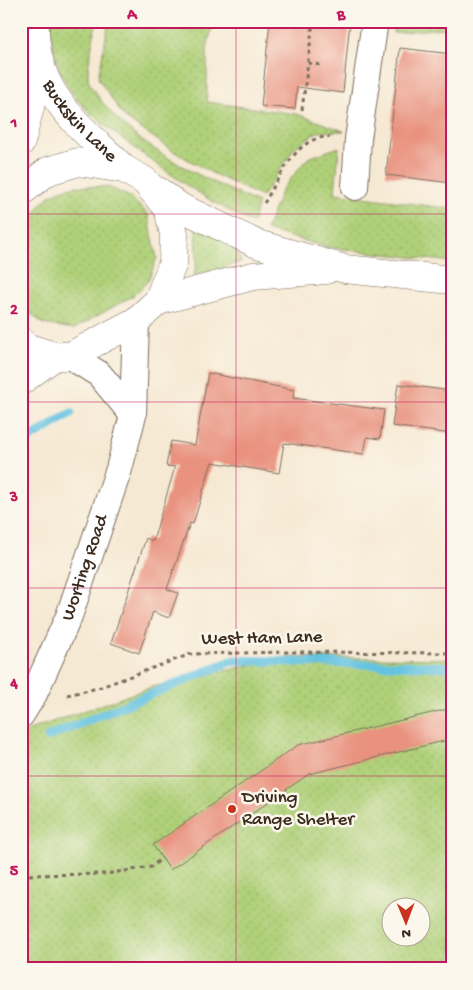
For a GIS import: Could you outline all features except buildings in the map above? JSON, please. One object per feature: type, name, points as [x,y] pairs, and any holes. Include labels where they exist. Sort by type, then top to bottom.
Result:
[{"type":"main road","name":"Buckskin Lane","points":[[36,21],[35,36],[40,68],[55,98],[78,124],[134,175]]},
{"type":"main road","name":"Buckskin Lane","points":[[21,142],[40,68]]},
{"type":"main road","points":[[21,192],[48,171],[78,162],[134,175],[180,207],[257,244],[344,269]]},
{"type":"main road","points":[[21,381],[62,356],[136,321],[158,301],[173,263],[174,234],[168,209],[134,175]]},
{"type":"main road","points":[[158,301],[253,276],[344,269],[452,280]]},
{"type":"main road","points":[[21,341],[26,347],[62,356]]},
{"type":"street","points":[[355,187],[358,139],[375,21]]},
{"type":"street","name":"Worting Road","points":[[21,715],[34,694],[69,616],[86,572],[119,469],[133,415],[136,321]]},
{"type":"street","points":[[62,356],[99,374],[133,415]]},
{"type":"path","points":[[302,110],[313,21]]},
{"type":"path","points":[[308,63],[321,65]]},
{"type":"path","points":[[264,203],[298,149],[320,137],[358,139]]},
{"type":"path","name":"West Ham Lane","points":[[59,697],[98,688],[191,654],[288,652],[452,653]]},
{"type":"path","points":[[21,875],[105,874],[151,868],[162,858]]},
{"type":"green space","points":[[50,21],[96,21],[88,77],[97,95],[112,114],[149,145],[192,171],[258,203],[253,223],[220,206],[173,176],[86,109],[66,83],[59,68],[53,45]]},
{"type":"green space","points":[[109,21],[214,21],[207,48],[207,102],[297,114],[344,131],[317,132],[294,148],[262,197],[212,173],[173,151],[124,117],[98,78]]},
{"type":"green space","points":[[394,21],[452,21],[452,27],[393,33]]},
{"type":"green space","points":[[339,147],[335,193],[452,209],[452,262],[326,247],[266,230],[282,189],[308,158]]},
{"type":"green space","points":[[76,186],[109,187],[130,197],[148,214],[157,258],[148,281],[134,295],[74,329],[43,324],[22,306],[20,275],[24,242],[35,212],[45,200],[58,191]]},
{"type":"green space","points":[[196,224],[229,244],[241,262],[194,276],[197,258]]},
{"type":"green space","points":[[286,657],[452,659],[452,969],[21,969],[21,736],[32,729],[152,687]]},
{"type":"waterway","points":[[21,444],[71,413]]},
{"type":"waterway","points":[[48,737],[234,660],[452,667]]},
{"type":"place","name":"Driving Range Shelter","points":[[232,809]]}]
